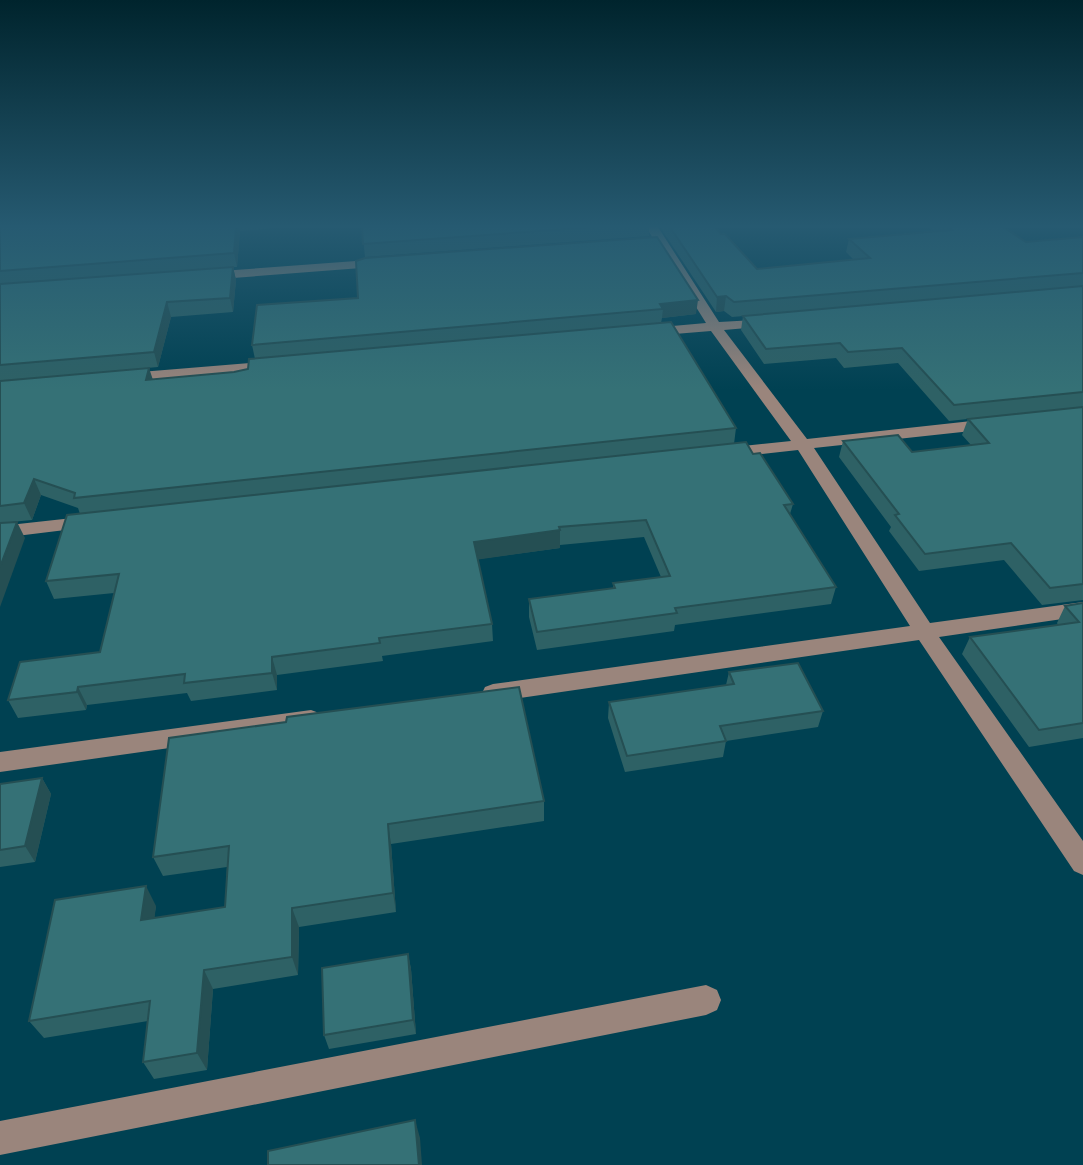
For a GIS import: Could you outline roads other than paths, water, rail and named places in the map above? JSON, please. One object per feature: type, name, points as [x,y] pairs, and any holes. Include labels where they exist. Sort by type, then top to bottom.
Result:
[{"type":"street","points":[[683,281],[803,445],[925,633],[1083,863]]},
{"type":"street","points":[[635,334],[792,320]]},
{"type":"street","points":[[111,379],[286,364]]},
{"type":"street","points":[[708,455],[1005,422]]},
{"type":"street","points":[[0,532],[110,520]]},
{"type":"street","points":[[470,696],[1083,609]]},
{"type":"street","points":[[0,762],[329,716]]},
{"type":"street","points":[[0,1138],[706,1000]]}]
